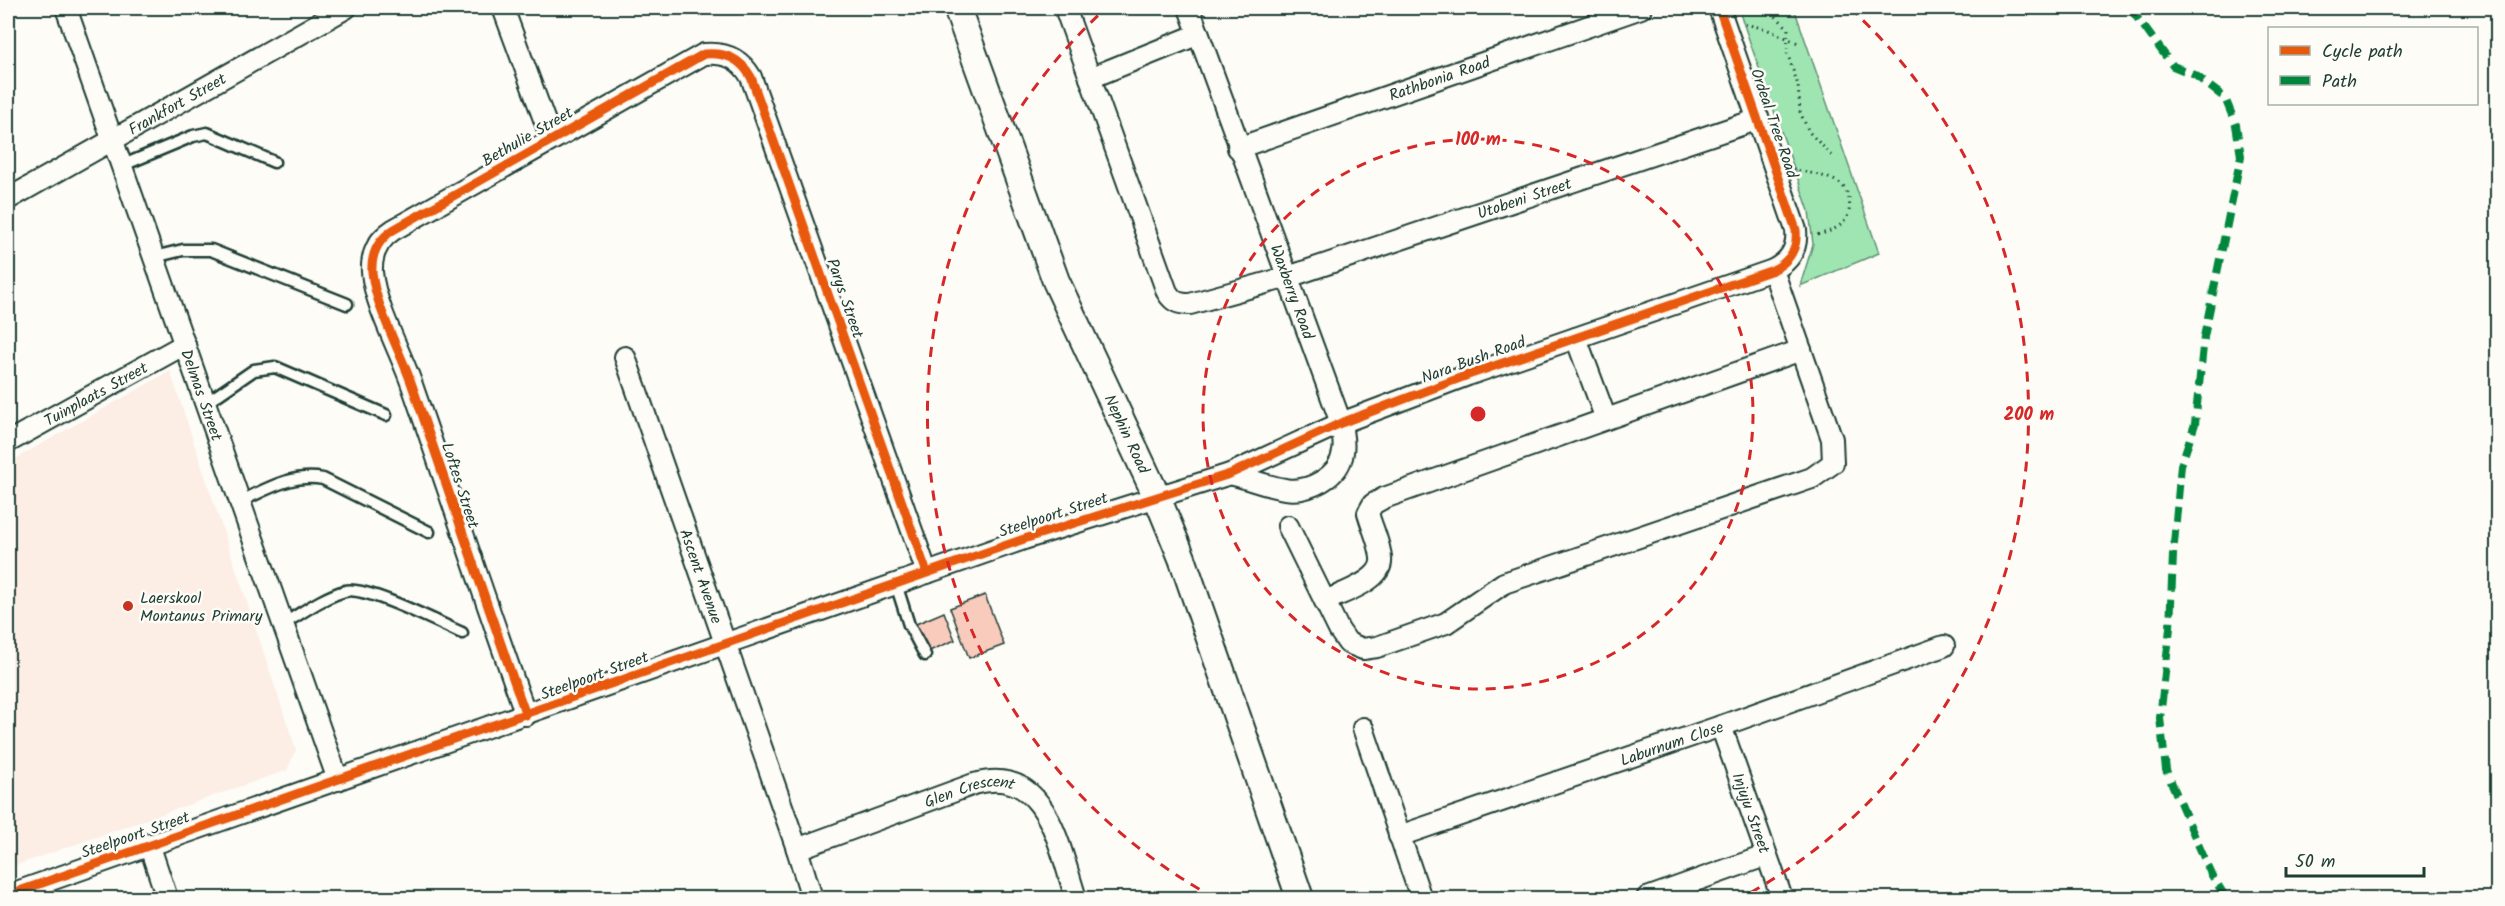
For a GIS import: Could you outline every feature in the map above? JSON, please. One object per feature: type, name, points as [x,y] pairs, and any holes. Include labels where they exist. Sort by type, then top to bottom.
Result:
[{"type":"street","name":"Delmas Street","points":[[66,8],[338,780]]},
{"type":"street","name":"Frankfort Street","points":[[8,199],[346,8]]},
{"type":"street","points":[[503,8],[551,138]]},
{"type":"street","name":"Nephin Road","points":[[957,8],[1056,281],[1157,497],[1182,558],[1300,898]]},
{"type":"street","points":[[1065,8],[1090,78],[1199,34]]},
{"type":"street","name":"Waxberry Road","points":[[1192,8],[1238,148],[1341,423],[1343,453],[1334,472],[1320,482],[1305,488],[1285,489],[1230,474]]},
{"type":"street","name":"Rathbonia Road","points":[[1238,148],[1641,8]]},
{"type":"street","name":"Ordeal Tree Road","points":[[1722,17],[1774,164],[1796,244]]},
{"type":"street","name":"Bethulie Street","points":[[372,264],[379,244],[393,230],[693,58],[714,53]]},
{"type":"street","name":"Parys Street","points":[[714,53],[730,56],[739,61],[751,77],[927,573]]},
{"type":"street","name":"Utobeni Street","points":[[1090,78],[1167,292],[1172,300],[1181,304],[1190,304],[1288,277],[1759,119]]},
{"type":"street","name":"Nara Bush Road","points":[[1157,497],[1230,474],[1341,423],[1468,375],[1773,270],[1788,259],[1796,244]]},
{"type":"street","name":"Loftes Street","points":[[372,264],[375,287],[413,386],[526,715]]},
{"type":"street","points":[[1288,526],[1348,644],[1363,649],[1377,647],[1446,623],[1504,583],[1812,478],[1826,471],[1833,464],[1833,439],[1773,270]]},
{"type":"street","points":[[1576,338],[1606,419]]},
{"type":"street","name":"Tuinplaats Street","points":[[8,442],[185,344]]},
{"type":"street","points":[[1325,601],[1372,577],[1380,569],[1382,561],[1368,513],[1373,504],[1384,498],[1801,350]]},
{"type":"street","name":"Ascent Avenue","points":[[625,357],[797,849],[812,898]]},
{"type":"street","name":"Steelpoort Street","points":[[8,895],[927,573],[1157,497]]},
{"type":"street","name":"Laburnum Close","points":[[1400,836],[1944,646]]},
{"type":"street","name":"Injuju Street","points":[[1720,726],[1782,898]]},
{"type":"street","points":[[1363,728],[1421,898]]},
{"type":"street","name":"Glen Crescent","points":[[797,849],[974,784],[995,779],[1006,780],[1030,793],[1045,810],[1076,898]]},
{"type":"street","points":[[149,844],[167,898]]},
{"type":"street","points":[[1647,898],[1765,856]]},
{"type":"lane","points":[[121,166],[193,136],[207,133],[274,162]]},
{"type":"lane","points":[[154,257],[183,250],[211,250],[347,304]]},
{"type":"lane","points":[[206,403],[254,370],[275,367],[386,415]]},
{"type":"lane","points":[[241,501],[277,484],[312,477],[323,478],[429,532]]},
{"type":"lane","points":[[896,584],[909,625],[925,655]]},
{"type":"lane","points":[[283,624],[331,596],[353,590],[373,595],[462,633]]},
{"type":"path","points":[[1767,8],[1788,28],[1787,52],[1798,85],[1800,112],[1809,132],[1833,157]]},
{"type":"path","points":[[1722,17],[1754,26],[1798,43]]},
{"type":"path","points":[[1774,164],[1832,180],[1841,184],[1848,194],[1851,208],[1849,218],[1842,226],[1796,244]]},
{"type":"shaded area","name":"Laerskool Montanus Primary","points":[[170,371],[296,750],[287,770],[8,868],[8,463]]},
{"type":"green space","points":[[1738,8],[1794,8],[1879,253],[1800,286],[1813,244],[1809,211]]},
{"type":"building","points":[[985,595],[1004,645],[969,658],[950,608]]},
{"type":"building","points":[[944,612],[955,640],[927,652],[916,624]]},
{"type":"marked path","points":[[2130,8],[2173,66],[2195,75],[2225,98],[2236,125],[2241,156],[2204,337],[2195,424],[2181,465],[2173,555],[2170,628],[2160,718],[2166,770],[2211,874],[2226,898]]},
{"type":"cycle path","points":[[8,895],[1024,539],[1230,474],[1341,423],[1468,375],[1773,270],[1792,254],[1796,243],[1796,230],[1719,8]]},
{"type":"cycle path","points":[[526,715],[413,388],[378,300],[372,272],[374,253],[383,238],[393,230],[704,54],[725,55],[742,65],[751,77],[927,573]]},
{"type":"place","name":"Laerskool Montanus Primary","points":[[128,606]]}]
